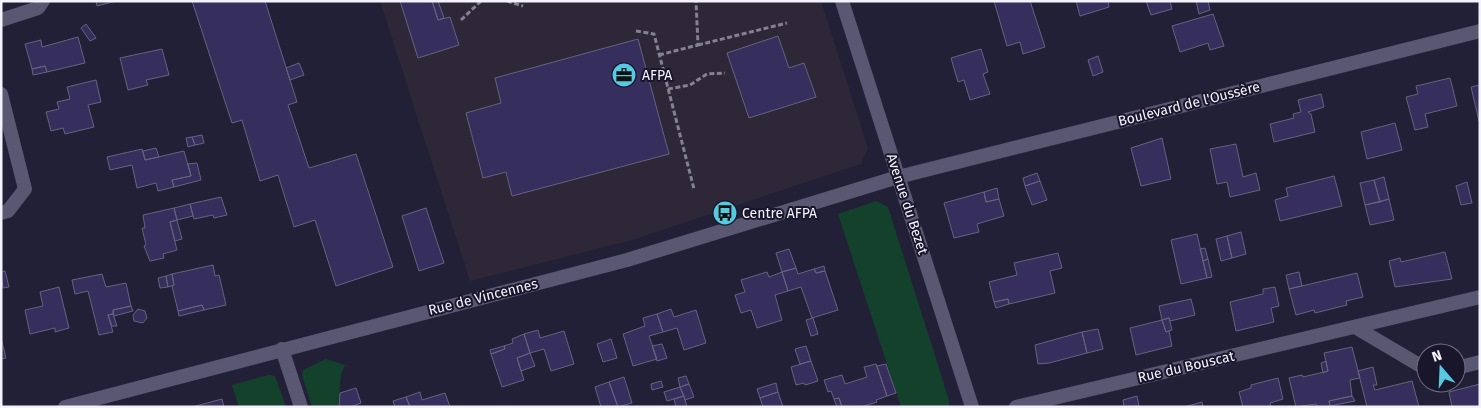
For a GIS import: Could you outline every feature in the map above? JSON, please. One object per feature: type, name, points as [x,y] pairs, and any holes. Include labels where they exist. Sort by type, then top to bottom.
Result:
[{"type":"street","points":[[1,20],[38,8],[43,1]]},
{"type":"street","name":"Avenue du Bezet","points":[[842,1],[972,407]]},
{"type":"street","name":"Boulevard de l'Oussère","points":[[898,177],[1480,31]]},
{"type":"street","points":[[1,94],[25,189],[8,211],[1,213]]},
{"type":"street","name":"Rue de Vincennes","points":[[65,407],[627,260],[898,177]]},
{"type":"street","name":"Rue du Bouscat","points":[[1016,407],[1480,297]]},
{"type":"street","points":[[1355,327],[1416,364]]},
{"type":"street","points":[[282,349],[301,407]]},
{"type":"street","points":[[1466,366],[1480,362]]},
{"type":"path","points":[[461,20],[481,1]]},
{"type":"path","points":[[507,1],[523,6]]},
{"type":"path","points":[[696,1],[698,46]]},
{"type":"path","points":[[659,55],[787,23]]},
{"type":"path","points":[[636,31],[654,34],[694,189]]},
{"type":"path","points":[[668,89],[690,85],[707,74],[725,73]]},
{"type":"shaded area","name":"AFPA","points":[[380,1],[821,1],[868,148],[861,164],[632,240],[470,281]]},
{"type":"green space","points":[[876,201],[888,207],[949,400],[949,407],[901,407],[838,214]]},
{"type":"green space","points":[[326,359],[345,365],[341,374],[338,407],[312,407],[302,376],[303,370]]},
{"type":"green space","points":[[269,375],[275,376],[286,407],[239,407],[232,385]]},
{"type":"building","points":[[96,1],[116,1],[97,6]]},
{"type":"building","points":[[192,1],[265,1],[297,102],[288,105],[309,168],[356,154],[393,267],[336,286],[315,220],[294,227],[278,175],[260,181],[242,120],[232,123]]},
{"type":"building","points":[[400,1],[432,1],[438,20],[450,17],[459,45],[418,58]]},
{"type":"building","points":[[432,1],[438,1],[444,18],[438,20]]},
{"type":"building","points":[[994,1],[1030,1],[1045,47],[1023,54],[1020,42],[1007,46]]},
{"type":"building","points":[[1076,1],[1108,1],[1109,7],[1080,16]]},
{"type":"building","points":[[1146,1],[1170,1],[1172,9],[1151,15]]},
{"type":"building","points":[[1196,1],[1208,1],[1210,10],[1199,14]]},
{"type":"building","points":[[1213,14],[1224,46],[1210,50],[1208,43],[1180,52],[1172,26]]},
{"type":"building","points":[[86,24],[96,38],[90,41],[81,28]]},
{"type":"building","points":[[778,36],[789,68],[804,63],[816,97],[749,118],[727,53]]},
{"type":"building","points":[[78,37],[85,63],[47,72],[45,66],[32,69],[25,44],[41,40],[42,47]]},
{"type":"building","points":[[638,39],[669,154],[512,196],[506,172],[483,178],[466,113],[501,103],[495,78]]},
{"type":"building","points":[[162,49],[169,75],[146,80],[148,85],[128,90],[120,58]]},
{"type":"building","points":[[981,49],[988,72],[983,74],[990,94],[970,100],[964,80],[958,82],[951,58]]},
{"type":"building","points":[[1098,56],[1103,72],[1093,76],[1088,60]]},
{"type":"building","points":[[299,63],[304,75],[290,80],[286,68]]},
{"type":"building","points":[[45,66],[47,72],[33,75],[32,69]]},
{"type":"building","points":[[1450,78],[1457,106],[1425,114],[1428,127],[1415,130],[1406,97],[1418,94],[1416,86]]},
{"type":"building","points":[[96,80],[101,102],[88,105],[94,127],[65,134],[63,128],[51,131],[46,112],[59,109],[57,102],[70,99],[67,87]]},
{"type":"building","points":[[1480,85],[1480,121],[1479,121],[1471,87]]},
{"type":"building","points":[[1321,94],[1324,107],[1308,112],[1311,114],[1315,132],[1274,142],[1270,124],[1294,118],[1293,114],[1301,112],[1298,100]]},
{"type":"building","points":[[1395,123],[1402,150],[1367,159],[1361,132]]},
{"type":"building","points":[[202,135],[204,143],[195,145],[192,137]]},
{"type":"building","points":[[192,137],[195,145],[188,147],[186,138]]},
{"type":"building","points":[[1162,138],[1171,179],[1141,186],[1131,148]]},
{"type":"building","points":[[1236,144],[1243,177],[1256,173],[1260,190],[1230,197],[1227,182],[1217,184],[1210,149]]},
{"type":"building","points":[[156,148],[159,157],[145,160],[143,151]]},
{"type":"building","points":[[142,149],[145,160],[184,151],[191,176],[172,180],[174,187],[158,191],[156,183],[137,188],[132,165],[110,170],[107,157]]},
{"type":"building","points":[[197,163],[201,180],[174,187],[172,180],[191,176],[188,164]]},
{"type":"building","points":[[1037,173],[1040,181],[1025,186],[1023,178]]},
{"type":"building","points":[[1334,176],[1342,206],[1280,221],[1275,200],[1288,196],[1286,188]]},
{"type":"building","points":[[1384,177],[1389,199],[1380,202],[1374,180]]},
{"type":"building","points":[[1374,180],[1380,202],[1365,205],[1360,183]]},
{"type":"building","points":[[1040,181],[1047,200],[1032,205],[1025,186]]},
{"type":"building","points":[[1467,182],[1472,203],[1461,205],[1456,186]]},
{"type":"building","points":[[997,188],[999,199],[986,202],[984,192]]},
{"type":"building","points":[[984,192],[986,202],[999,199],[1004,216],[977,224],[979,232],[954,238],[944,203]]},
{"type":"building","points":[[221,197],[227,215],[214,218],[213,215],[194,219],[190,204]]},
{"type":"building","points":[[1389,199],[1394,220],[1370,225],[1365,205]]},
{"type":"building","points":[[190,204],[193,216],[177,220],[174,208]]},
{"type":"building","points":[[174,208],[177,220],[170,222],[177,250],[163,254],[164,258],[150,261],[144,246],[146,245],[142,228],[145,228],[143,215]]},
{"type":"building","points":[[426,208],[444,263],[419,271],[402,216]]},
{"type":"building","points":[[177,220],[182,239],[175,241],[170,222]]},
{"type":"building","points":[[1241,232],[1246,254],[1232,258],[1227,236]]},
{"type":"building","points":[[1197,234],[1207,278],[1181,284],[1171,240]]},
{"type":"building","points":[[1227,236],[1232,258],[1221,261],[1216,239]]},
{"type":"building","points":[[1205,248],[1208,259],[1203,261],[1200,249]]},
{"type":"building","points":[[789,249],[796,268],[782,272],[776,253]]},
{"type":"building","points":[[1445,252],[1452,279],[1395,287],[1389,261],[1400,258],[1401,262]]},
{"type":"building","points":[[1058,253],[1062,268],[1050,271],[1055,293],[1009,304],[1008,299],[994,302],[989,282],[1017,275],[1014,263]]},
{"type":"building","points":[[1208,259],[1212,277],[1207,278],[1203,261]]},
{"type":"building","points":[[213,265],[215,276],[219,275],[226,305],[204,310],[202,305],[178,311],[172,286],[174,285],[172,274]]},
{"type":"building","points":[[824,266],[825,271],[816,273],[814,269]]},
{"type":"building","points":[[796,268],[798,274],[814,269],[816,273],[825,271],[838,310],[812,318],[801,287],[788,291],[782,272]]},
{"type":"building","points":[[5,271],[9,287],[3,288],[1,272]]},
{"type":"building","points":[[767,272],[769,277],[782,272],[788,291],[775,295],[782,320],[757,328],[751,310],[741,313],[735,295],[745,292],[741,280]]},
{"type":"building","points":[[1299,272],[1302,286],[1289,289],[1286,275]]},
{"type":"building","points":[[1357,273],[1363,297],[1346,301],[1347,305],[1315,313],[1314,310],[1296,315],[1289,289]]},
{"type":"building","points":[[102,274],[106,287],[126,283],[131,306],[113,310],[113,314],[108,315],[113,332],[99,335],[88,291],[75,294],[72,280]]},
{"type":"building","points":[[172,274],[174,285],[168,287],[166,276]]},
{"type":"building","points":[[166,276],[168,287],[160,288],[158,278]]},
{"type":"building","points":[[59,287],[69,328],[55,332],[55,328],[30,334],[25,310],[43,306],[40,292]]},
{"type":"building","points":[[1275,287],[1279,306],[1271,308],[1274,322],[1236,331],[1230,302],[1263,294],[1263,289]]},
{"type":"building","points":[[1008,299],[1009,304],[996,308],[994,302]]},
{"type":"building","points":[[1191,299],[1195,315],[1170,321],[1169,318],[1162,320],[1159,306]]},
{"type":"building","points":[[202,305],[204,310],[179,316],[178,311]]},
{"type":"building","points":[[131,306],[133,311],[114,316],[113,310]]},
{"type":"building","points":[[138,309],[145,311],[147,318],[143,323],[134,321],[133,315]]},
{"type":"building","points":[[671,309],[674,317],[696,310],[706,343],[684,350],[677,328],[663,332],[657,314]]},
{"type":"building","points":[[113,314],[117,326],[112,326],[108,315]]},
{"type":"building","points":[[657,314],[663,332],[649,336],[657,359],[633,366],[623,334],[645,326],[643,318]]},
{"type":"building","points":[[813,318],[818,334],[811,336],[806,320]]},
{"type":"building","points":[[1169,318],[1172,330],[1166,332],[1162,320]]},
{"type":"building","points":[[1162,320],[1166,332],[1169,331],[1172,346],[1136,355],[1130,328]]},
{"type":"building","points":[[1098,329],[1103,349],[1087,353],[1082,332]]},
{"type":"building","points":[[538,330],[540,338],[564,331],[574,364],[551,371],[544,349],[530,353],[524,334]]},
{"type":"building","points":[[1082,332],[1087,353],[1038,364],[1035,345]]},
{"type":"building","points":[[524,334],[530,353],[517,358],[524,380],[502,387],[491,354],[505,349],[504,346],[513,343],[512,339]]},
{"type":"building","points":[[1,338],[6,358],[1,359]]},
{"type":"building","points":[[611,339],[617,358],[603,362],[597,344]]},
{"type":"building","points":[[662,344],[667,358],[657,361],[652,346]]},
{"type":"building","points":[[504,346],[505,349],[491,354],[490,350]]},
{"type":"building","points":[[806,346],[811,361],[800,364],[795,349]]},
{"type":"building","points":[[1352,347],[1360,378],[1350,380],[1352,396],[1329,401],[1330,406],[1326,407],[1317,407],[1316,404],[1296,407],[1289,378],[1328,371],[1324,353]]},
{"type":"building","points":[[530,353],[535,366],[521,371],[517,358]]},
{"type":"building","points":[[811,361],[818,381],[805,385],[804,383],[796,385],[791,367]]},
{"type":"building","points":[[1326,361],[1328,371],[1323,373],[1321,363]]},
{"type":"building","points":[[876,364],[887,396],[876,400],[877,402],[861,407],[842,407],[839,398],[834,399],[831,391],[828,392],[824,380],[842,375],[845,384],[867,377],[864,367]]},
{"type":"building","points":[[886,364],[896,393],[887,396],[877,366]]},
{"type":"building","points":[[1373,367],[1377,385],[1373,385],[1375,390],[1412,381],[1419,407],[1367,407],[1358,371]]},
{"type":"building","points":[[686,376],[689,384],[680,387],[678,378]]},
{"type":"building","points":[[624,377],[632,403],[618,407],[609,382]]},
{"type":"building","points":[[1278,378],[1283,399],[1270,403],[1271,407],[1243,407],[1239,392],[1251,388],[1251,385]]},
{"type":"building","points":[[661,381],[663,387],[652,390],[651,384]]},
{"type":"building","points":[[609,382],[618,407],[601,407],[595,387]]},
{"type":"building","points":[[776,383],[778,392],[760,398],[757,389]]},
{"type":"building","points":[[689,384],[694,397],[685,400],[680,387]]},
{"type":"building","points":[[1480,384],[1480,407],[1452,407],[1449,393],[1466,393],[1466,388]]},
{"type":"building","points":[[680,387],[684,396],[667,401],[664,392]]},
{"type":"building","points":[[356,388],[361,403],[350,407],[339,407],[340,393]]},
{"type":"building","points":[[420,392],[422,400],[445,393],[450,407],[410,407],[406,397]]},
{"type":"building","points":[[778,392],[783,407],[763,407],[760,398]]},
{"type":"building","points":[[684,396],[687,407],[676,407],[674,399]]},
{"type":"building","points":[[1137,396],[1139,406],[1124,407],[1123,400]]},
{"type":"building","points":[[1352,396],[1355,401],[1330,406],[1329,401]]},
{"type":"building","points":[[406,397],[410,407],[395,407],[393,401]]},
{"type":"building","points":[[839,398],[842,407],[837,407],[834,399]]},
{"type":"building","points":[[222,399],[224,407],[192,407]]},
{"type":"building","points":[[1202,402],[1203,407],[1184,407]]},
{"type":"place","name":"AFPA","points":[[624,75]]},
{"type":"place","name":"Centre AFPA","points":[[725,213]]}]
